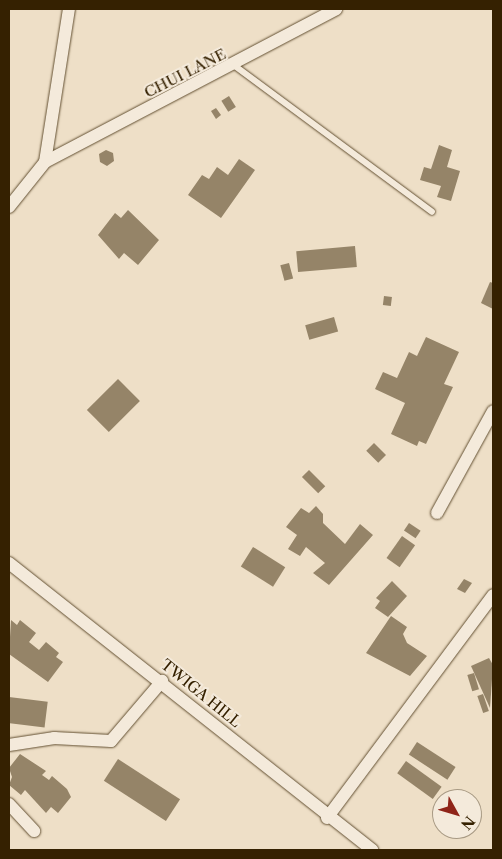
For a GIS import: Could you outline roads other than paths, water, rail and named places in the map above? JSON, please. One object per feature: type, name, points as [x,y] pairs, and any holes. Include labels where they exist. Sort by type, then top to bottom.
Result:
[{"type":"street","points":[[9,207],[45,162],[69,9]]},
{"type":"street","name":"CHUI LANE","points":[[45,162],[235,66],[329,10]]},
{"type":"street","points":[[437,513],[493,411]]},
{"type":"street","name":"TWIGA HILL","points":[[9,563],[162,681],[328,818],[372,850]]},
{"type":"street","points":[[328,818],[493,595]]},
{"type":"street","points":[[9,745],[54,738],[111,741],[162,681]]},
{"type":"street","points":[[9,804],[34,831]]},
{"type":"lane","points":[[235,66],[432,212]]}]
